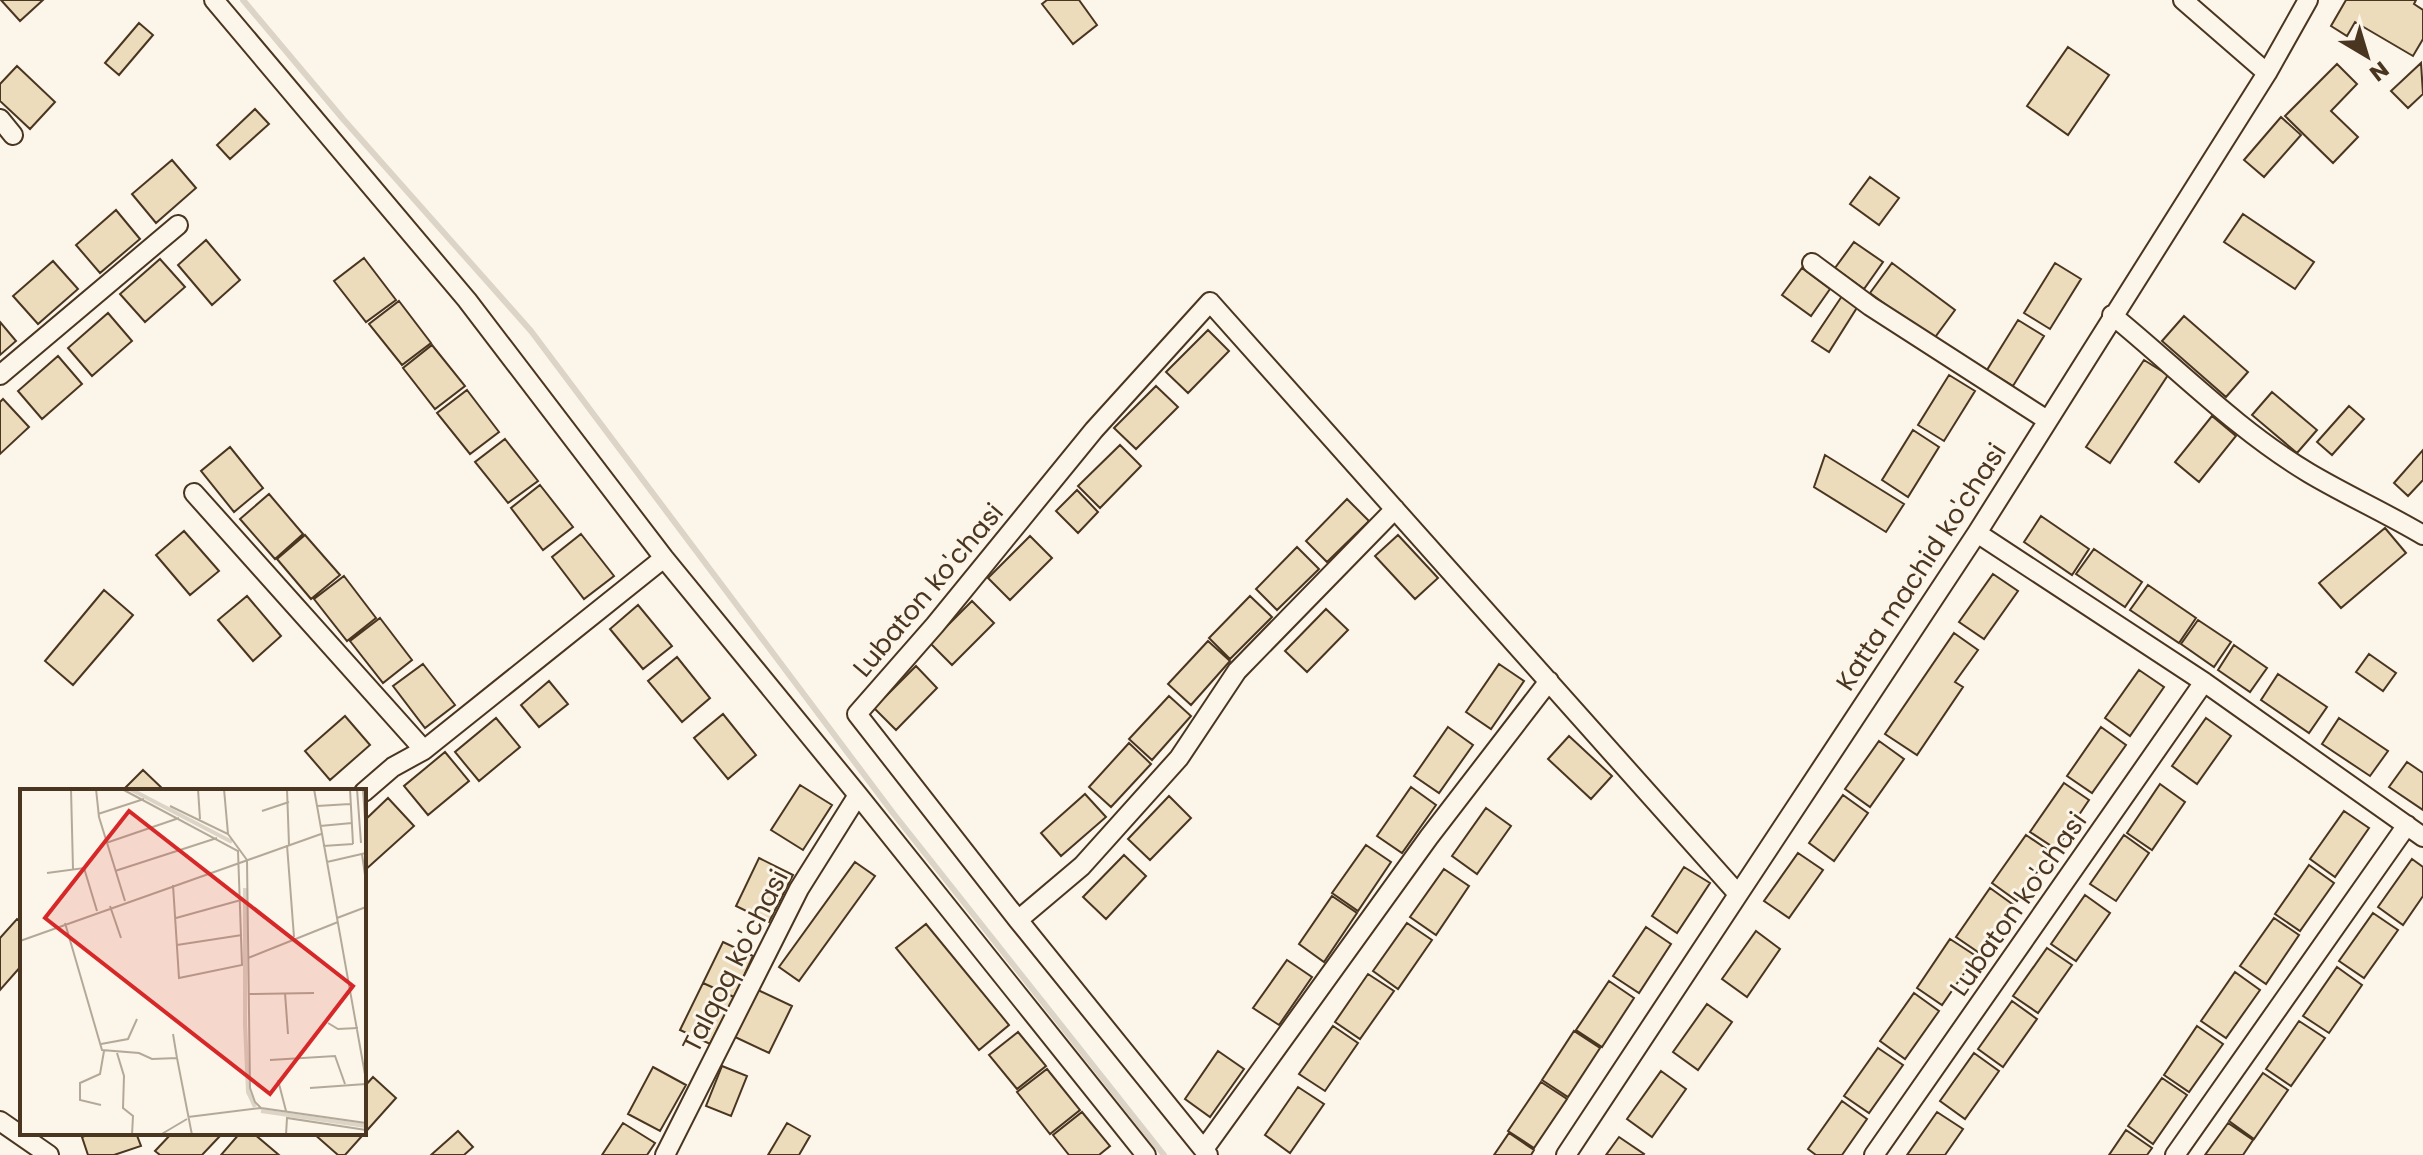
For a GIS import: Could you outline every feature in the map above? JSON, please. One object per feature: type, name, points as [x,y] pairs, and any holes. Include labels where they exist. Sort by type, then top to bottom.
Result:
[{"type":"street","points":[[214,0],[467,300],[664,558],[1146,1155]]},
{"type":"street","points":[[2183,0],[2267,73]]},
{"type":"street","name":"Katta machid ko'chasi","points":[[1566,1155],[1977,533],[2267,73],[2308,0]]},
{"type":"street","points":[[0,119],[13,135]]},
{"type":"street","points":[[0,375],[178,225]]},
{"type":"street","points":[[1812,263],[1870,306],[2047,420]]},
{"type":"street","name":"Lubaton ko'chasi","points":[[1395,509],[1210,302],[1094,430],[935,625],[857,714],[1018,920],[1206,1152],[1429,837],[1549,681]]},
{"type":"street","points":[[2112,315],[2230,416],[2309,473],[2381,509],[2423,535]]},
{"type":"street","points":[[194,493],[424,750]]},
{"type":"street","points":[[1018,920],[1082,866],[1179,758],[1237,671],[1395,509],[1738,894]]},
{"type":"street","points":[[1977,533],[2204,682],[2423,837]]},
{"type":"street","points":[[366,790],[393,767],[424,750],[664,558]]},
{"type":"street","name":"Lubaton ko'chasi","points":[[1874,1155],[2204,682]]},
{"type":"street","name":"Talqoq ko'chasi","points":[[665,1155],[799,889],[858,795]]},
{"type":"street","points":[[2175,1155],[2407,825]]},
{"type":"street","points":[[0,1121],[20,1135]]},
{"type":"street","points":[[20,1135],[49,1155]]},
{"type":"building","points":[[1,0],[43,0],[20,21]]},
{"type":"building","points":[[1047,0],[1079,0],[1097,25],[1073,44],[1042,4]]},
{"type":"building","points":[[2346,0],[2416,0],[2414,4],[2423,10],[2423,39],[2413,56],[2355,22],[2347,36],[2331,26]]},
{"type":"building","points":[[139,23],[153,35],[119,75],[105,63]]},
{"type":"building","points":[[2068,47],[2109,75],[2068,135],[2027,106]]},
{"type":"building","points":[[2421,63],[2423,94],[2408,108],[2391,91]]},
{"type":"building","points":[[2337,64],[2357,84],[2331,111],[2358,137],[2333,163],[2285,116]]},
{"type":"building","points":[[17,66],[55,102],[30,129],[0,101],[0,84]]},
{"type":"building","points":[[255,109],[269,124],[230,159],[217,145]]},
{"type":"building","points":[[2281,117],[2301,135],[2264,177],[2244,160]]},
{"type":"building","points":[[172,160],[196,188],[156,223],[132,194]]},
{"type":"building","points":[[1870,177],[1899,198],[1879,225],[1850,204]]},
{"type":"building","points":[[116,210],[140,239],[100,273],[76,245]]},
{"type":"building","points":[[2243,214],[2314,262],[2295,289],[2224,242]]},
{"type":"building","points":[[206,240],[240,280],[212,305],[178,265]]},
{"type":"building","points":[[1854,242],[1883,262],[1864,289],[1835,268]]},
{"type":"building","points":[[364,258],[396,300],[366,322],[334,281]]},
{"type":"building","points":[[160,259],[185,287],[145,322],[120,294]]},
{"type":"building","points":[[53,261],[78,289],[38,324],[13,296]]},
{"type":"building","points":[[1892,263],[1955,310],[1933,340],[1870,293]]},
{"type":"building","points":[[2055,263],[2081,279],[2050,329],[2024,313]]},
{"type":"building","points":[[1802,268],[1830,289],[1811,316],[1782,295]]},
{"type":"building","points":[[1842,296],[1858,306],[1829,352],[1812,341]]},
{"type":"building","points":[[399,301],[431,343],[402,365],[369,324]]},
{"type":"building","points":[[108,313],[132,341],[92,376],[68,348]]},
{"type":"building","points":[[2184,316],[2248,372],[2226,397],[2162,341]]},
{"type":"building","points":[[2018,320],[2044,336],[2013,386],[1987,370]]},
{"type":"building","points":[[0,322],[16,341],[0,355]]},
{"type":"building","points":[[1208,330],[1229,351],[1188,393],[1166,372]]},
{"type":"building","points":[[432,345],[465,386],[435,409],[403,368]]},
{"type":"building","points":[[58,356],[82,384],[42,419],[18,391]]},
{"type":"building","points":[[2144,360],[2168,375],[2110,463],[2086,447]]},
{"type":"building","points":[[1949,375],[1975,391],[1944,441],[1918,425]]},
{"type":"building","points":[[1156,386],[1178,407],[1136,449],[1114,428]]},
{"type":"building","points":[[467,390],[499,432],[470,454],[437,413]]},
{"type":"building","points":[[2272,392],[2317,430],[2297,453],[2252,415]]},
{"type":"building","points":[[3,399],[29,427],[0,454],[0,402]]},
{"type":"building","points":[[2349,406],[2364,419],[2332,455],[2317,442]]},
{"type":"building","points":[[2212,416],[2236,436],[2199,482],[2175,462]]},
{"type":"building","points":[[1913,430],[1939,447],[1908,497],[1882,480]]},
{"type":"building","points":[[505,439],[538,481],[508,503],[475,462]]},
{"type":"building","points":[[1120,445],[1141,466],[1100,508],[1078,486]]},
{"type":"building","points":[[230,447],[263,488],[234,512],[201,471]]},
{"type":"building","points":[[2423,450],[2423,480],[2408,496],[2394,483]]},
{"type":"building","points":[[1825,455],[1904,504],[1886,532],[1814,487]]},
{"type":"building","points":[[540,485],[573,527],[543,550],[511,508]]},
{"type":"building","points":[[1077,490],[1098,512],[1078,533],[1056,511]]},
{"type":"building","points":[[269,494],[303,534],[275,559],[240,519]]},
{"type":"building","points":[[1347,499],[1369,521],[1327,562],[1306,541]]},
{"type":"building","points":[[2041,516],[2089,549],[2072,575],[2024,542]]},
{"type":"building","points":[[2385,528],[2406,553],[2341,608],[2319,583]]},
{"type":"building","points":[[184,531],[219,571],[190,595],[156,555]]},
{"type":"building","points":[[581,534],[614,576],[584,599],[552,557]]},
{"type":"building","points":[[305,535],[340,575],[311,599],[277,559]]},
{"type":"building","points":[[1398,535],[1438,578],[1415,599],[1375,556]]},
{"type":"building","points":[[1030,536],[1052,558],[1010,600],[988,578]]},
{"type":"building","points":[[1297,547],[1319,569],[1277,610],[1256,589]]},
{"type":"building","points":[[2094,549],[2142,582],[2125,607],[2076,574]]},
{"type":"building","points":[[1993,574],[2018,591],[1984,639],[1959,622]]},
{"type":"building","points":[[344,576],[376,618],[347,641],[314,599]]},
{"type":"building","points":[[2148,585],[2196,618],[2179,643],[2130,610]]},
{"type":"building","points":[[104,590],[133,615],[73,685],[45,661]]},
{"type":"building","points":[[247,596],[281,636],[253,661],[218,620]]},
{"type":"building","points":[[1250,596],[1272,617],[1230,659],[1209,638]]},
{"type":"building","points":[[972,601],[994,623],[952,665],[930,643]]},
{"type":"building","points":[[638,605],[672,646],[643,669],[610,629]]},
{"type":"building","points":[[1326,609],[1348,630],[1307,672],[1285,651]]},
{"type":"building","points":[[380,618],[412,660],[383,683],[350,641]]},
{"type":"building","points":[[2198,620],[2231,642],[2214,667],[2181,644]]},
{"type":"building","points":[[1954,633],[1978,650],[1955,682],[1963,687],[1917,755],[1885,734]]},
{"type":"building","points":[[1208,641],[1230,661],[1191,705],[1168,684]]},
{"type":"building","points":[[2234,645],[2267,668],[2250,692],[2218,670]]},
{"type":"building","points":[[2369,654],[2396,673],[2383,691],[2356,672]]},
{"type":"building","points":[[677,657],[710,698],[682,722],[648,681]]},
{"type":"building","points":[[423,664],[455,705],[425,728],[393,686]]},
{"type":"building","points":[[1499,664],[1524,681],[1491,729],[1466,712]]},
{"type":"building","points":[[916,666],[937,688],[896,730],[874,708]]},
{"type":"building","points":[[2139,670],[2164,687],[2130,736],[2105,718]]},
{"type":"building","points":[[2278,674],[2327,707],[2309,733],[2261,700]]},
{"type":"building","points":[[549,681],[568,704],[539,727],[521,705]]},
{"type":"building","points":[[1169,696],[1191,716],[1152,760],[1129,739]]},
{"type":"building","points":[[723,714],[756,755],[728,779],[694,738]]},
{"type":"building","points":[[345,716],[370,745],[330,780],[305,751]]},
{"type":"building","points":[[496,718],[520,747],[479,781],[455,752]]},
{"type":"building","points":[[2206,718],[2231,736],[2197,784],[2172,766]]},
{"type":"building","points":[[2339,718],[2388,751],[2370,776],[2322,744]]},
{"type":"building","points":[[1448,727],[1473,745],[1439,793],[1414,776]]},
{"type":"building","points":[[2101,727],[2126,745],[2092,793],[2067,776]]},
{"type":"building","points":[[1569,736],[1612,776],[1591,799],[1548,759]]},
{"type":"building","points":[[1879,741],[1904,759],[1870,807],[1845,789]]},
{"type":"building","points":[[1129,743],[1151,764],[1111,807],[1089,787]]},
{"type":"building","points":[[445,752],[469,781],[428,815],[404,786]]},
{"type":"building","points":[[2407,762],[2423,773],[2423,810],[2389,787]]},
{"type":"building","points":[[143,770],[163,789],[124,789]]},
{"type":"building","points":[[2064,783],[2089,800],[2056,849],[2030,832]]},
{"type":"building","points":[[2160,784],[2185,802],[2152,850],[2127,833]]},
{"type":"building","points":[[800,785],[832,805],[803,850],[771,830]]},
{"type":"building","points":[[1411,787],[1436,805],[1402,853],[1377,836]]},
{"type":"building","points":[[1085,794],[1106,817],[1061,856],[1041,833]]},
{"type":"building","points":[[1843,795],[1868,813],[1834,861],[1809,843]]},
{"type":"building","points":[[1169,796],[1191,818],[1150,860],[1128,839]]},
{"type":"building","points":[[388,798],[414,826],[366,869],[366,819]]},
{"type":"building","points":[[1486,808],[1511,826],[1477,874],[1452,856]]},
{"type":"building","points":[[2344,811],[2369,828],[2335,877],[2310,859]]},
{"type":"building","points":[[2026,835],[2051,852],[2017,901],[1992,883]]},
{"type":"building","points":[[2124,835],[2149,853],[2116,901],[2090,884]]},
{"type":"building","points":[[1366,845],[1391,862],[1358,911],[1332,893]]},
{"type":"building","points":[[1798,853],[1823,870],[1789,918],[1764,901]]},
{"type":"building","points":[[1124,855],[1146,876],[1106,919],[1083,897]]},
{"type":"building","points":[[759,858],[793,875],[769,922],[736,906]]},
{"type":"building","points":[[2412,859],[2423,867],[2423,896],[2403,925],[2378,907]]},
{"type":"building","points":[[855,862],[875,876],[799,981],[779,967]]},
{"type":"building","points":[[2309,865],[2334,883],[2300,931],[2275,914]]},
{"type":"building","points":[[1684,867],[1710,883],[1677,933],[1652,916]]},
{"type":"building","points":[[1444,869],[1469,886],[1436,935],[1410,917]]},
{"type":"building","points":[[1990,888],[2015,906],[1981,954],[1956,937]]},
{"type":"building","points":[[2085,895],[2110,913],[2076,961],[2051,944]]},
{"type":"building","points":[[1332,896],[1357,913],[1324,962],[1299,944]]},
{"type":"building","points":[[2373,913],[2398,930],[2364,978],[2339,961]]},
{"type":"building","points":[[2274,918],[2299,935],[2266,984],[2240,966]]},
{"type":"building","points":[[17,919],[20,921],[20,967],[0,990],[0,938]]},
{"type":"building","points":[[1407,923],[1432,940],[1398,989],[1373,971]]},
{"type":"building","points":[[926,924],[1009,1025],[979,1050],[896,948]]},
{"type":"building","points":[[1646,927],[1671,944],[1639,993],[1613,976]]},
{"type":"building","points":[[1756,931],[1780,949],[1747,997],[1722,979]]},
{"type":"building","points":[[1950,939],[1976,956],[1942,1005],[1917,988]]},
{"type":"building","points":[[723,942],[753,956],[734,997],[703,983]]},
{"type":"building","points":[[2047,948],[2072,965],[2038,1013],[2013,996]]},
{"type":"building","points":[[1287,960],[1312,977],[1279,1025],[1253,1008]]},
{"type":"building","points":[[2337,967],[2362,985],[2329,1033],[2303,1016]]},
{"type":"building","points":[[2235,972],[2260,990],[2226,1038],[2201,1021]]},
{"type":"building","points":[[1368,974],[1394,991],[1360,1039],[1335,1022]]},
{"type":"building","points":[[1609,981],[1634,998],[1602,1047],[1576,1030]]},
{"type":"building","points":[[703,983],[734,997],[710,1044],[680,1030]]},
{"type":"building","points":[[758,990],[792,1006],[769,1053],[735,1037]]},
{"type":"building","points":[[1914,993],[1939,1011],[1905,1059],[1880,1041]]},
{"type":"building","points":[[2012,1001],[2037,1019],[2003,1067],[1978,1049]]},
{"type":"building","points":[[1707,1004],[1732,1022],[1698,1070],[1673,1052]]},
{"type":"building","points":[[2299,1021],[2325,1038],[2291,1086],[2266,1069]]},
{"type":"building","points":[[1333,1026],[1358,1043],[1325,1091],[1299,1074]]},
{"type":"building","points":[[2197,1026],[2223,1044],[2189,1092],[2164,1075]]},
{"type":"building","points":[[1574,1031],[1600,1048],[1568,1097],[1542,1080]]},
{"type":"building","points":[[1018,1032],[1046,1066],[1017,1089],[989,1055]]},
{"type":"building","points":[[1878,1048],[1903,1065],[1869,1113],[1844,1096]]},
{"type":"building","points":[[1218,1051],[1244,1069],[1210,1117],[1185,1099]]},
{"type":"building","points":[[1974,1053],[1999,1071],[1965,1119],[1940,1101]]},
{"type":"building","points":[[722,1066],[747,1076],[731,1116],[706,1106]]},
{"type":"building","points":[[653,1067],[686,1085],[660,1131],[628,1114]]},
{"type":"building","points":[[1047,1069],[1080,1110],[1050,1134],[1017,1092]]},
{"type":"building","points":[[1661,1071],[1686,1089],[1652,1137],[1627,1119]]},
{"type":"building","points":[[2263,1073],[2288,1090],[2254,1139],[2229,1121]]},
{"type":"building","points":[[373,1077],[396,1098],[366,1132],[366,1085]]},
{"type":"building","points":[[2162,1078],[2187,1095],[2153,1144],[2128,1126]]},
{"type":"building","points":[[1541,1082],[1567,1099],[1534,1148],[1508,1131]]},
{"type":"building","points":[[1298,1087],[1324,1104],[1290,1153],[1265,1135]]},
{"type":"building","points":[[1842,1101],[1867,1119],[1842,1155],[1816,1155],[1808,1149]]},
{"type":"building","points":[[1082,1112],[1110,1146],[1099,1155],[1069,1155],[1053,1135]]},
{"type":"building","points":[[1937,1112],[1963,1129],[1945,1155],[1907,1155]]},
{"type":"building","points":[[623,1123],[655,1143],[647,1155],[602,1155]]},
{"type":"building","points":[[787,1123],[810,1136],[799,1155],[768,1155]]},
{"type":"building","points":[[2228,1123],[2253,1140],[2243,1155],[2205,1155]]},
{"type":"building","points":[[2126,1130],[2152,1148],[2147,1155],[2109,1155]]},
{"type":"building","points":[[458,1131],[473,1147],[464,1155],[431,1155]]},
{"type":"building","points":[[1509,1133],[1534,1150],[1531,1155],[1494,1155]]},
{"type":"building","points":[[137,1135],[141,1146],[114,1155],[88,1155],[82,1137]]},
{"type":"building","points":[[170,1135],[219,1137],[202,1155],[160,1155],[155,1151]]},
{"type":"building","points":[[238,1135],[255,1135],[279,1155],[221,1155]]},
{"type":"building","points":[[315,1135],[363,1135],[345,1155],[338,1155]]},
{"type":"building","points":[[1619,1137],[1644,1154],[1606,1155]]},
{"type":"waterway","points":[[243,0],[343,119],[531,331],[893,813],[1164,1155]]}]
